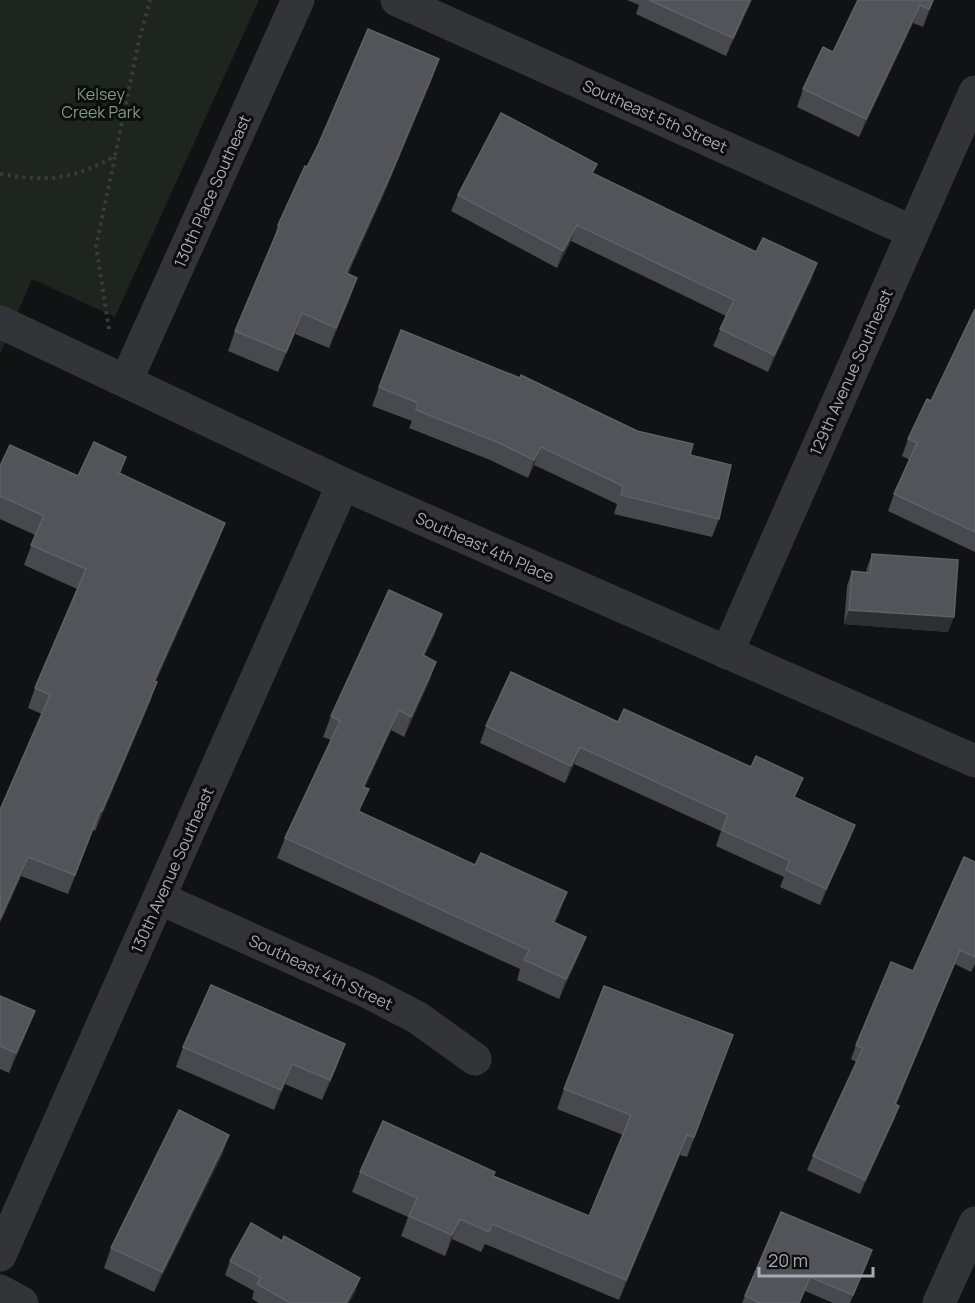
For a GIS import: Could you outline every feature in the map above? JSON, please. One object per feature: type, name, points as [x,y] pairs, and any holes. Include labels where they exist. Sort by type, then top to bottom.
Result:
[{"type":"street","name":"130th Place Southeast","points":[[126,381],[298,0]]},
{"type":"street","name":"Southeast 5th Street","points":[[397,0],[913,232]]},
{"type":"street","name":"129th Avenue Southeast","points":[[727,653],[975,92]]},
{"type":"street","name":"Southeast 4th Place","points":[[0,322],[343,484],[975,761]]},
{"type":"street","name":"130th Avenue Southeast","points":[[0,1255],[343,484]]},
{"type":"street","name":"Southeast 4th Street","points":[[159,898],[368,992],[418,1018],[475,1059]]},
{"type":"street","points":[[939,1303],[975,1223]]},
{"type":"street","points":[[0,1292],[22,1303]]},
{"type":"path","points":[[111,338],[96,246],[138,45],[150,0]]},
{"type":"path","points":[[0,174],[50,179],[72,176],[115,156]]},
{"type":"green space","name":"Kelsey Creek Park","points":[[0,0],[259,0],[115,317],[32,279],[0,354]]},
{"type":"building","points":[[649,0],[750,0],[733,38]]},
{"type":"building","points":[[858,0],[933,0],[929,9],[920,5],[866,119],[803,89],[823,47],[833,52]]},
{"type":"building","points":[[368,29],[439,59],[346,273],[357,278],[336,328],[302,313],[286,352],[235,331],[280,225],[278,225],[305,166],[307,167],[319,143]]},
{"type":"building","points":[[501,113],[597,164],[592,173],[756,252],[763,238],[817,263],[774,355],[720,329],[734,300],[577,225],[563,251],[458,195]]},
{"type":"building","points":[[975,309],[975,532],[894,494],[917,443],[908,439],[927,399],[931,401]]},
{"type":"building","points":[[401,330],[520,378],[521,375],[637,431],[693,444],[690,455],[731,465],[719,519],[621,495],[623,486],[541,447],[534,460],[497,442],[416,410],[418,403],[379,387]]},
{"type":"building","points":[[94,442],[126,457],[119,473],[225,523],[154,681],[157,682],[102,811],[100,810],[75,875],[28,857],[0,919],[0,810],[50,695],[35,688],[86,569],[31,545],[44,516],[0,496],[0,466],[10,445],[78,476]]},
{"type":"building","points":[[872,554],[958,560],[954,617],[849,610],[852,571],[870,573]]},
{"type":"building","points":[[389,590],[442,614],[423,655],[436,662],[411,717],[399,710],[363,787],[369,789],[358,811],[475,865],[481,853],[567,892],[553,922],[586,937],[566,979],[524,960],[529,950],[285,838],[340,721],[331,716]]},
{"type":"building","points":[[511,672],[618,722],[624,709],[751,767],[756,756],[803,778],[794,797],[855,825],[826,889],[786,870],[790,861],[722,830],[728,815],[580,747],[571,766],[486,726]]},
{"type":"building","points":[[964,857],[975,862],[975,957],[960,950],[895,1104],[899,1106],[865,1180],[813,1156],[863,1048],[856,1045],[891,962],[913,971]]},
{"type":"building","points":[[211,985],[345,1044],[330,1080],[292,1064],[281,1090],[183,1047]]},
{"type":"building","points":[[604,986],[733,1035],[694,1137],[687,1135],[626,1280],[492,1224],[489,1232],[460,1219],[452,1235],[409,1216],[417,1198],[360,1172],[383,1121],[495,1172],[493,1176],[589,1216],[631,1115],[564,1089]]},
{"type":"building","points":[[0,996],[35,1011],[16,1053],[0,1046]]},
{"type":"building","points":[[179,1110],[229,1135],[162,1272],[111,1248]]},
{"type":"building","points":[[781,1212],[872,1250],[853,1295],[810,1277],[799,1303],[760,1303],[745,1296]]},
{"type":"building","points":[[251,1223],[282,1241],[284,1236],[360,1278],[346,1303],[290,1303],[257,1284],[261,1278],[230,1261]]}]
